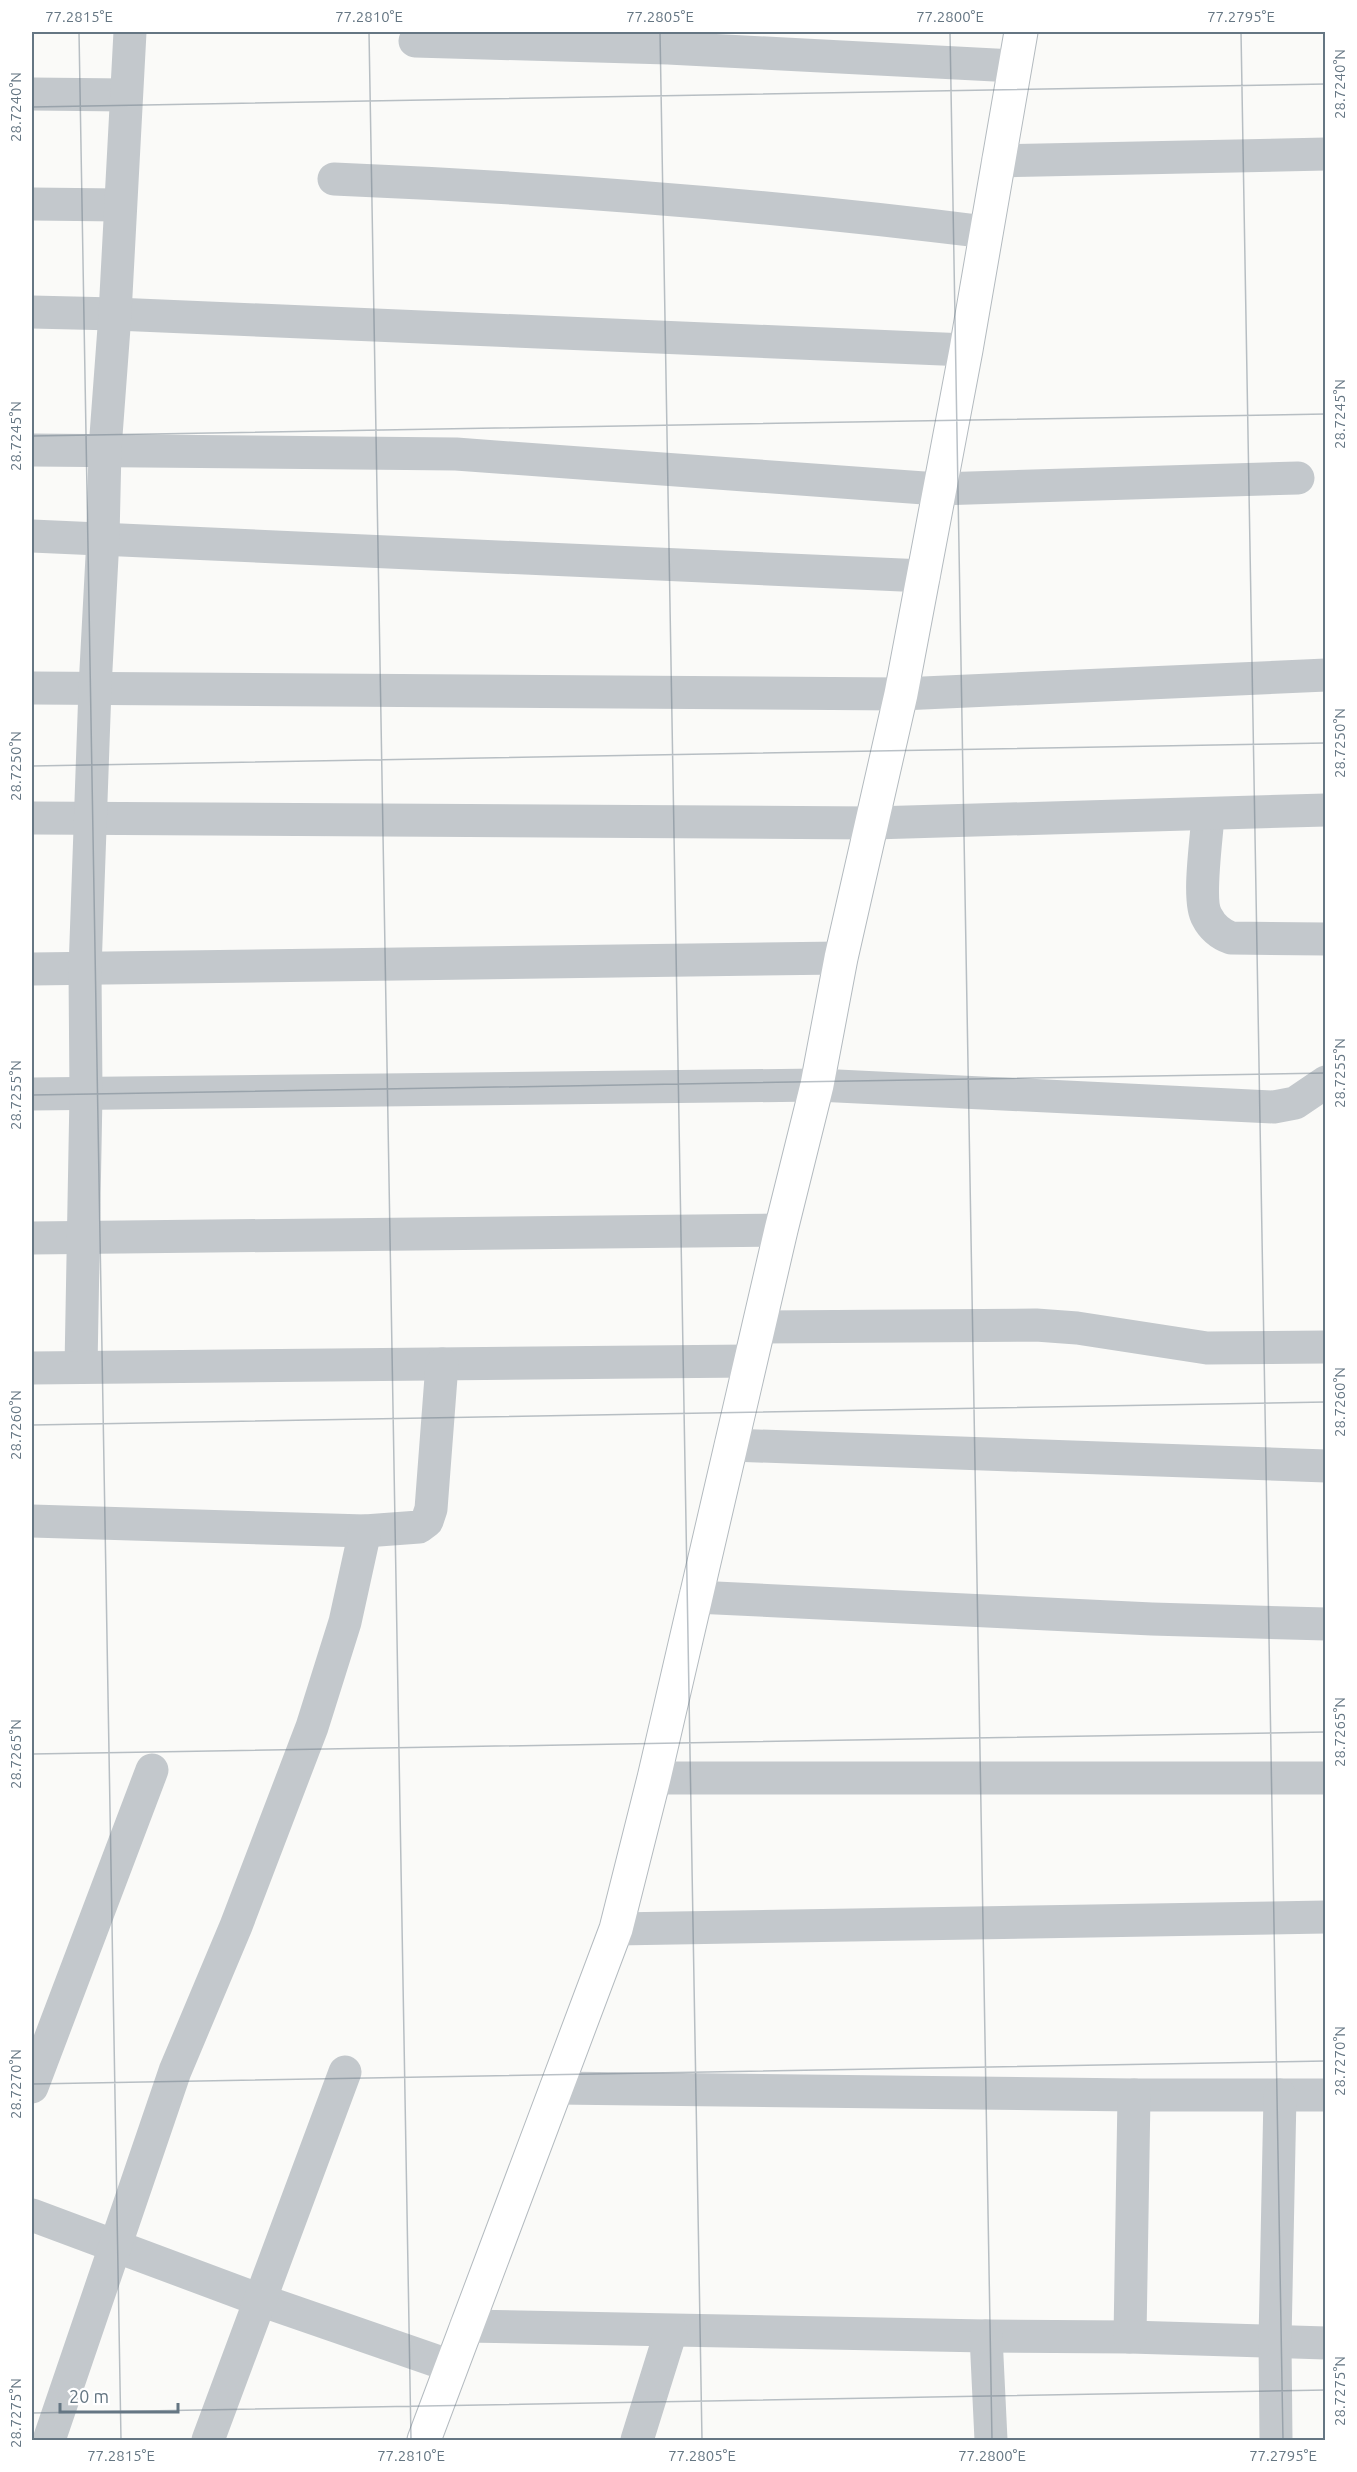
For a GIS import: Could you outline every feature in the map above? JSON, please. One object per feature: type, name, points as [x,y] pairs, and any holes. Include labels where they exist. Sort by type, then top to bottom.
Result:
[{"type":"street","points":[[81,1367],[86,1094],[85,970],[90,818],[104,538],[105,449],[115,314],[130,32]]},
{"type":"street","points":[[424,2440],[616,1929],[654,1778],[750,1361],[817,1085],[841,958],[901,694],[966,350],[1021,32]]},
{"type":"street","points":[[415,41],[668,48],[1014,66]]},
{"type":"street","points":[[32,94],[126,95]]},
{"type":"street","points":[[998,161],[1326,154]]},
{"type":"street","points":[[334,179],[716,202],[986,232]]},
{"type":"street","points":[[32,204],[120,205]]},
{"type":"street","points":[[32,312],[966,350]]},
{"type":"street","points":[[32,450],[456,454],[938,489],[1298,478]]},
{"type":"street","points":[[32,536],[924,576]]},
{"type":"street","points":[[32,688],[481,693],[901,694],[1326,675]]},
{"type":"street","points":[[32,818],[873,823],[1326,810]]},
{"type":"street","points":[[1208,815],[1202,901],[1206,916],[1220,933],[1231,938],[1326,939]]},
{"type":"street","points":[[32,969],[841,958]]},
{"type":"street","points":[[32,1094],[817,1085],[1274,1107],[1295,1103],[1326,1082]]},
{"type":"street","points":[[32,1238],[781,1230]]},
{"type":"street","points":[[760,1327],[1036,1325],[1077,1328],[1207,1348],[1326,1347]]},
{"type":"street","points":[[32,1368],[750,1361]]},
{"type":"street","points":[[32,1521],[365,1531],[419,1527],[427,1521],[430,1509],[442,1364]]},
{"type":"street","points":[[731,1445],[1326,1466]]},
{"type":"street","points":[[49,2440],[175,2071],[236,1926],[312,1727],[345,1622],[365,1531]]},
{"type":"street","points":[[695,1597],[1152,1619],[1326,1624]]},
{"type":"street","points":[[32,2087],[152,1770]]},
{"type":"street","points":[[654,1778],[1326,1778]]},
{"type":"street","points":[[616,1929],[1326,1917]]},
{"type":"street","points":[[208,2440],[345,2072]]},
{"type":"street","points":[[556,2088],[1326,2095]]},
{"type":"street","points":[[1130,2337],[1134,2095]]},
{"type":"street","points":[[1276,2440],[1275,2341],[1280,2095]]},
{"type":"street","points":[[32,2215],[260,2300],[451,2366]]},
{"type":"street","points":[[466,2326],[1130,2337],[1326,2343]]},
{"type":"street","points":[[637,2440],[671,2331]]},
{"type":"street","points":[[986,2336],[991,2440]]}]
